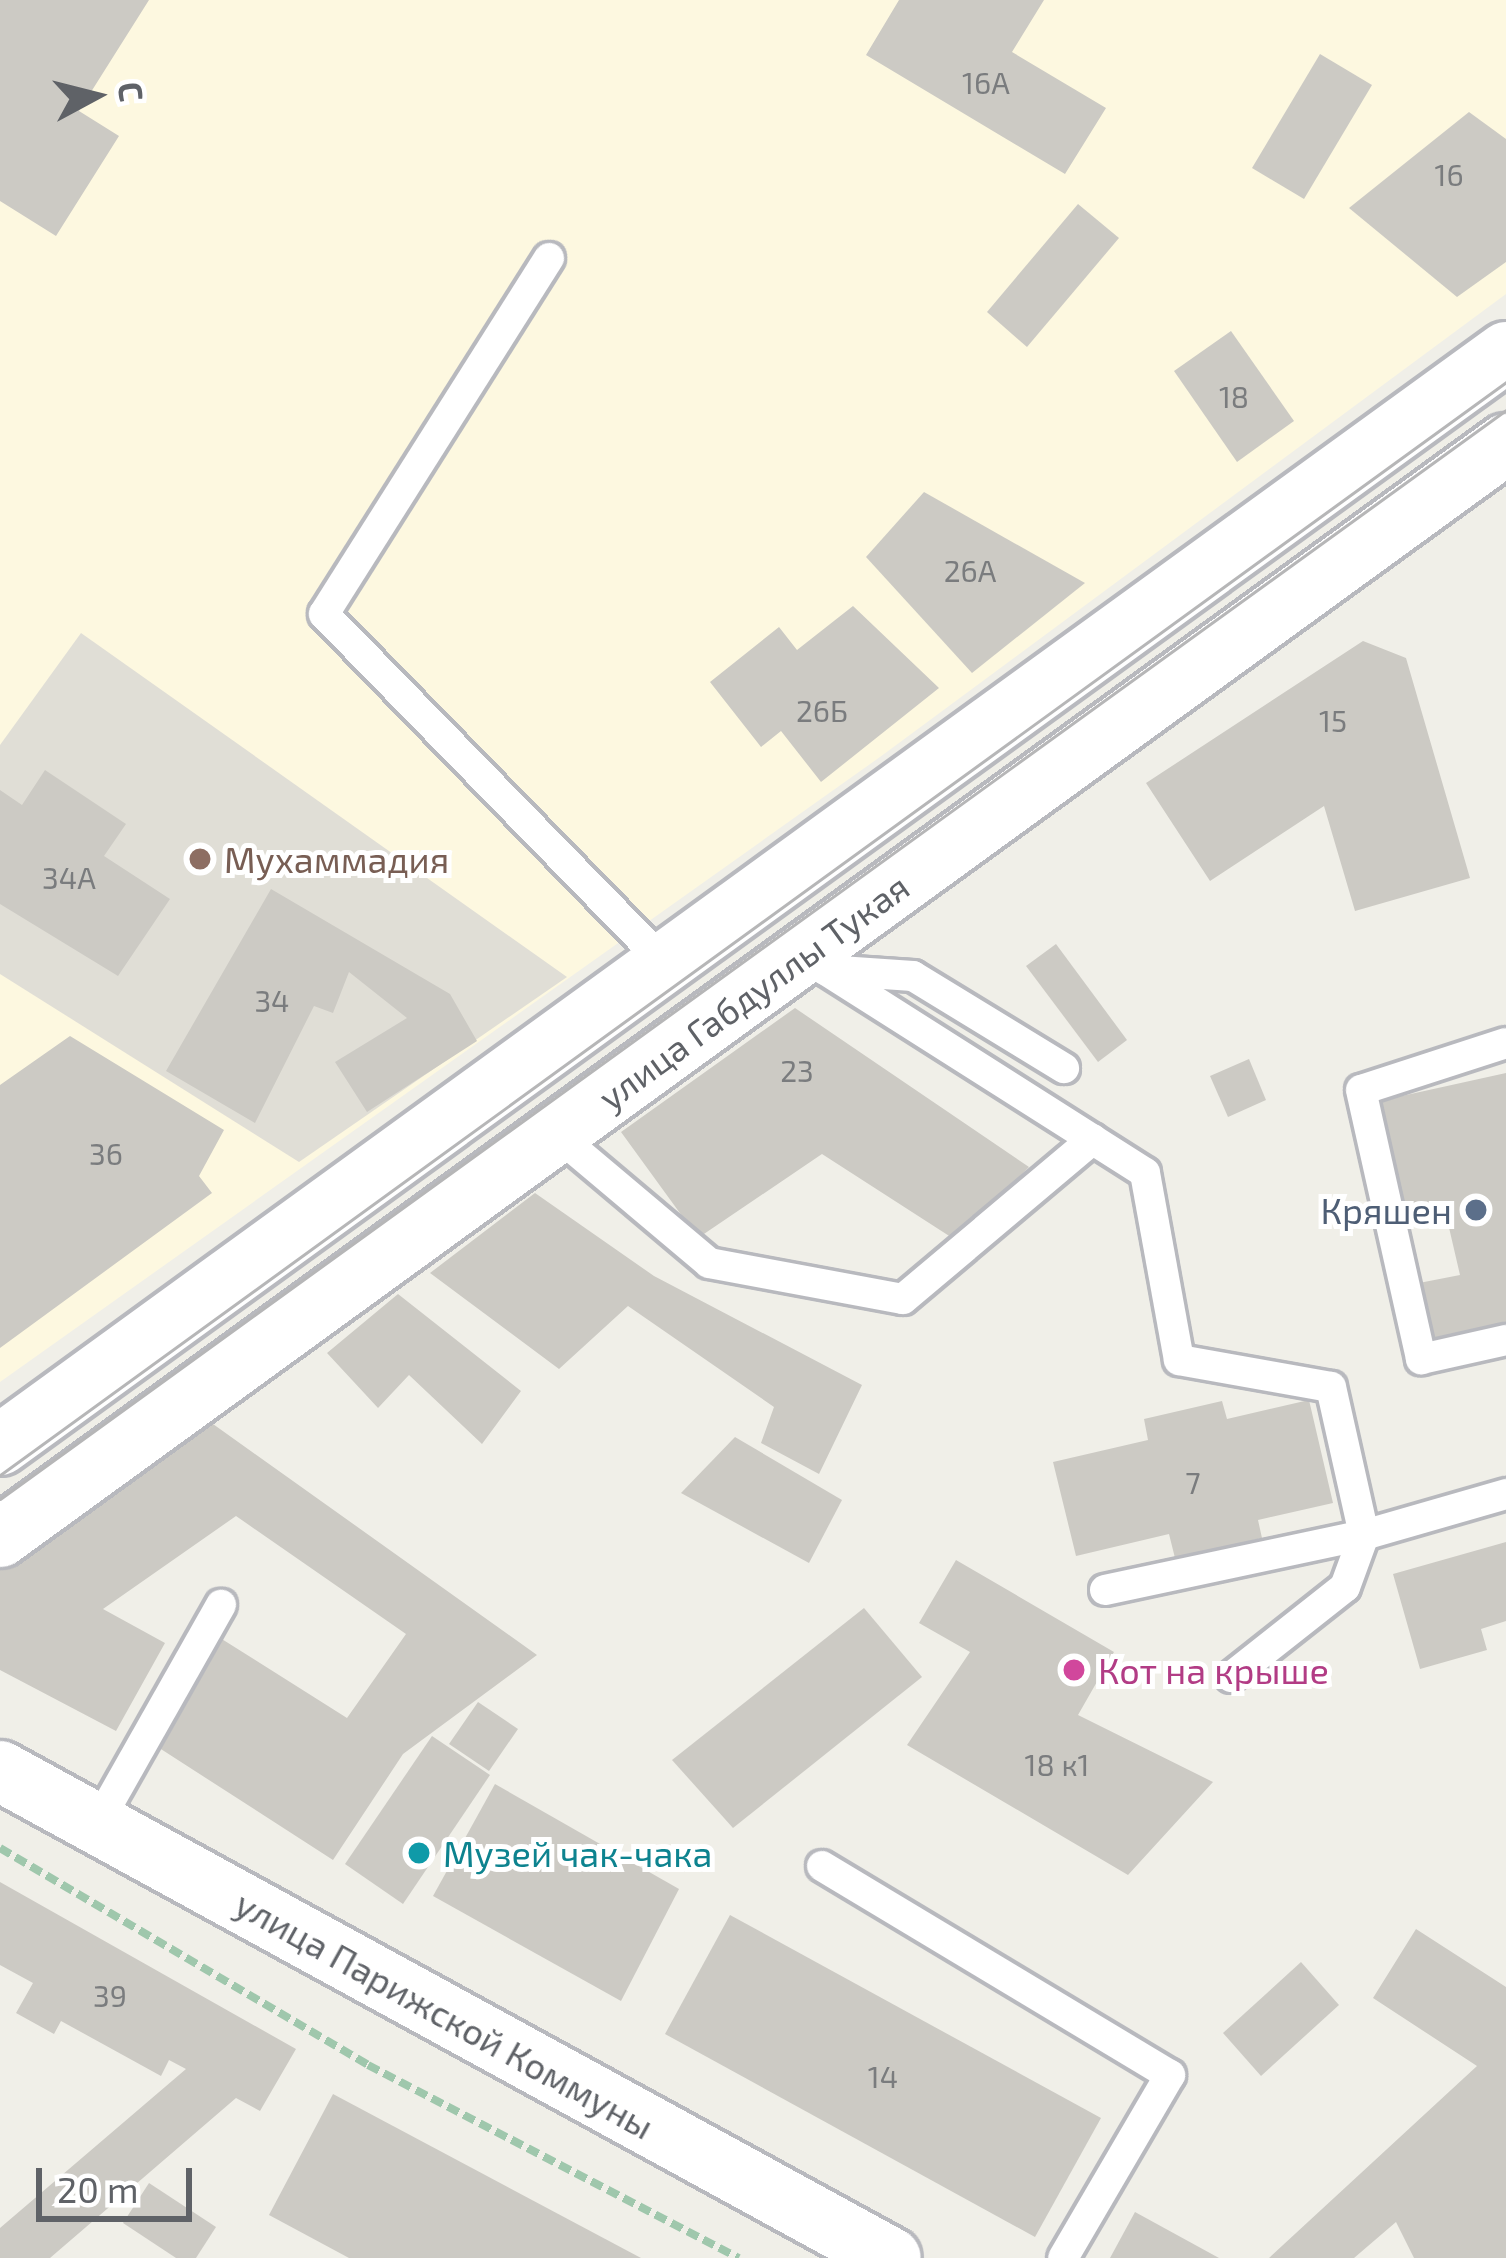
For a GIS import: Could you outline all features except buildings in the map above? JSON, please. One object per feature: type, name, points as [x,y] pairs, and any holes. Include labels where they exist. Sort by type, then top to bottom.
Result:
[{"type":"street","name":"улица Габдуллы Тукая","points":[[0,1444],[1506,352]]},
{"type":"street","points":[[1458,386],[1503,464]]},
{"type":"street","name":"улица Габдуллы Тукая","points":[[0,1538],[556,1134],[814,963],[1503,464]]},
{"type":"street","name":"улица Парижской Коммуны","points":[[0,1771],[891,2258]]},
{"type":"lane","points":[[549,258],[324,614],[664,962]]},
{"type":"lane","points":[[814,963],[913,976],[1064,1068]]},
{"type":"lane","points":[[814,963],[1145,1173],[1179,1360],[1331,1387],[1364,1535],[1346,1587],[1231,1677]]},
{"type":"lane","points":[[1506,1043],[1361,1090],[1420,1359],[1506,1340]]},
{"type":"lane","points":[[556,1134],[710,1264],[902,1299],[1093,1139]]},
{"type":"lane","points":[[1105,1590],[1364,1535],[1506,1494]]},
{"type":"lane","points":[[97,1824],[221,1605]]},
{"type":"lane","points":[[822,1865],[1170,2075],[1063,2258]]},
{"type":"path","points":[[0,1849],[368,2065],[739,2258]]},
{"type":"shaded area","points":[[0,0],[1506,0],[1506,294],[880,757],[0,1382]]},
{"type":"shaded area","name":"Мухаммадия","points":[[81,633],[567,977],[299,1162],[0,974],[0,745]]},
{"type":"tram line","points":[[0,1475],[1506,382]]},
{"type":"tram line","points":[[0,1499],[1506,410]]},
{"type":"place","name":"Мухаммадия","points":[[200,859]]},
{"type":"place","name":"Кряшен","points":[[1476,1210]]},
{"type":"place","name":"Кот на крыше","points":[[1074,1670]]},
{"type":"place","name":"Музей чак-чака","points":[[419,1853]]}]
